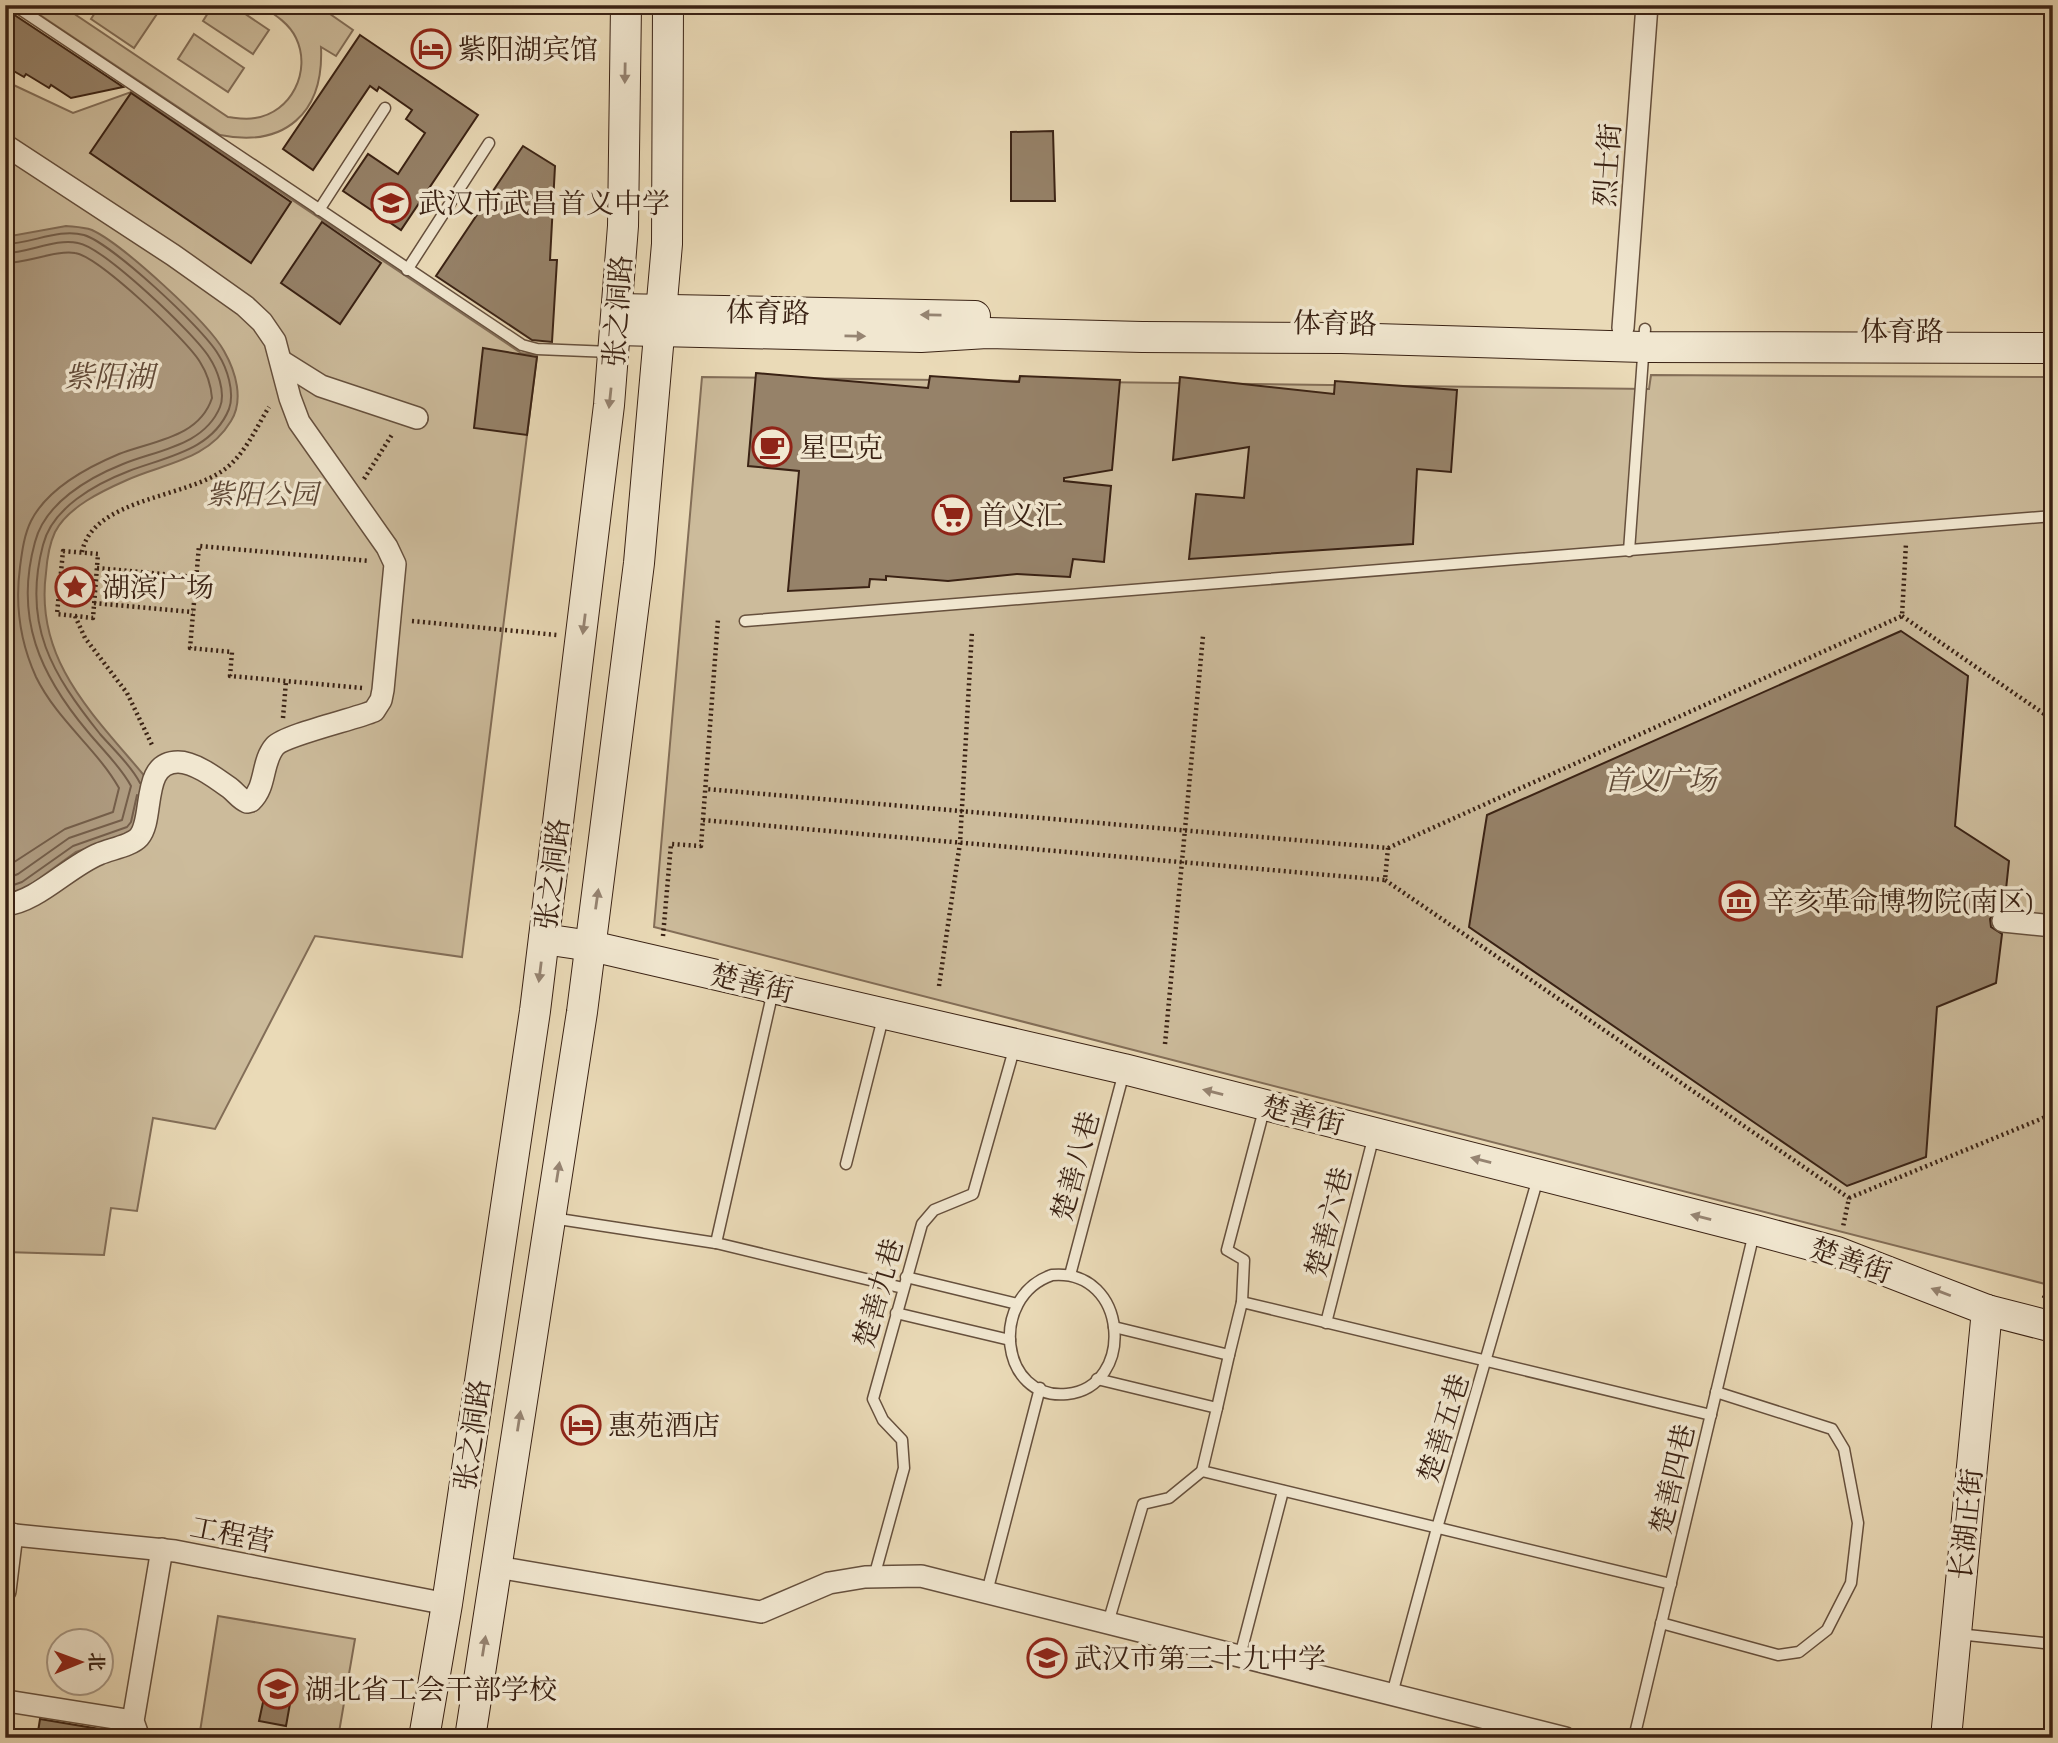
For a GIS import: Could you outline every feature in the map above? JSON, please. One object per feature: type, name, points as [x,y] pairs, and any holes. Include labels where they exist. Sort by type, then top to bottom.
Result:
[{"type":"street","name":"张之洞路","points":[[424,1738],[447,1604],[544,939],[582,638],[615,330],[623,226],[626,5]]},
{"type":"street","name":"张之洞路","points":[[470,1738],[591,946],[639,563],[667,244],[667,5]]},
{"type":"street","name":"烈士街","points":[[1637,335],[1647,5]]},
{"type":"street","points":[[5,145],[173,255],[245,306],[270,331],[299,422],[387,547],[396,564],[383,690],[381,700],[374,710],[281,741],[269,757],[256,797],[247,803],[229,788],[189,765],[177,762],[162,769],[153,779],[143,830],[136,840],[97,855],[24,900],[5,905]]},
{"type":"street","points":[[615,330],[661,321],[921,337],[987,333],[1342,338],[1637,335],[2053,348]]},
{"type":"street","name":"体育路","points":[[1637,335],[2053,331]]},
{"type":"street","points":[[284,371],[411,416]]},
{"type":"street","points":[[2003,921],[2053,926]]},
{"type":"street","name":"楚善街","points":[[544,939],[591,946],[1124,1069],[1755,1230],[1837,1252],[1987,1310],[2046,1325]]},
{"type":"street","name":"长湖正街","points":[[1946,1738],[1987,1310]]},
{"type":"street","points":[[5,1591],[9,1534]]},
{"type":"street","name":"工程营","points":[[9,1534],[162,1549],[447,1604]]},
{"type":"street","points":[[6,1702],[136,1730],[162,1549]]},
{"type":"street","points":[[496,1567],[761,1612],[829,1583],[874,1577],[921,1576],[1565,1738]]},
{"type":"lane","points":[[14,5],[407,270],[527,347],[615,330]]},
{"type":"lane","points":[[319,210],[385,107]]},
{"type":"lane","points":[[407,270],[489,143]]},
{"type":"lane","points":[[1629,551],[1637,335]]},
{"type":"lane","points":[[745,621],[2053,516]]},
{"type":"lane","points":[[716,1243],[774,988]]},
{"type":"lane","points":[[846,1164],[884,1013]]},
{"type":"lane","name":"楚善九巷","points":[[874,1577],[904,1468],[902,1440],[883,1420],[873,1399],[922,1224],[934,1210],[973,1194],[1015,1044]]},
{"type":"lane","name":"楚善八巷","points":[[1070,1275],[1124,1069]]},
{"type":"lane","points":[[1108,1623],[1143,1504],[1169,1498],[1202,1471],[1242,1302],[1244,1260],[1227,1250],[1266,1105]]},
{"type":"lane","name":"楚善六巷","points":[[1326,1323],[1374,1133]]},
{"type":"lane","name":"楚善五巷","points":[[1392,1694],[1539,1175]]},
{"type":"lane","points":[[550,1218],[716,1243],[1017,1304]]},
{"type":"lane","name":"楚善四巷","points":[[1634,1738],[1755,1230]]},
{"type":"lane","points":[[1052,1275],[1070,1275],[1087,1282],[1102,1295],[1111,1313],[1114,1327],[1112,1354],[1097,1379],[1089,1386],[1072,1393],[1054,1393],[1029,1381],[1017,1365],[1010,1340],[1010,1325],[1017,1304],[1035,1283],[1052,1275]]},
{"type":"lane","points":[[1242,1302],[1711,1415]]},
{"type":"lane","points":[[896,1313],[1010,1340]]},
{"type":"lane","points":[[1114,1327],[1229,1355]]},
{"type":"lane","points":[[1097,1379],[1217,1408]]},
{"type":"lane","points":[[987,1592],[1040,1388]]},
{"type":"lane","points":[[1661,1623],[1778,1655],[1799,1652],[1827,1630],[1851,1583],[1858,1523],[1844,1449],[1832,1429],[1716,1392]]},
{"type":"lane","points":[[1202,1471],[1671,1584]]},
{"type":"lane","points":[[1240,1656],[1283,1491]]},
{"type":"lane","points":[[1956,1634],[2053,1643]]},
{"type":"path","points":[[82,552],[88,536],[109,517],[134,505],[193,485],[225,469],[249,440],[284,371]]},
{"type":"path","points":[[352,499],[411,416]]},
{"type":"path","points":[[1902,616],[1907,528]]},
{"type":"path","points":[[383,690],[230,676],[232,652],[190,648],[199,546],[396,564]]},
{"type":"path","points":[[63,551],[98,554],[97,568],[93,618],[57,614],[63,551]]},
{"type":"path","points":[[97,568],[196,577]]},
{"type":"path","points":[[94,604],[193,612]]},
{"type":"path","points":[[75,616],[85,638],[127,693],[162,769]]},
{"type":"path","points":[[1902,616],[2053,720]]},
{"type":"path","points":[[706,789],[1388,848],[1902,616]]},
{"type":"path","points":[[390,618],[582,638]]},
{"type":"path","points":[[660,962],[671,844],[701,846],[718,619]]},
{"type":"path","points":[[939,986],[960,843],[972,631]]},
{"type":"path","points":[[1165,1044],[1203,636]]},
{"type":"path","points":[[281,741],[286,681]]},
{"type":"path","points":[[704,820],[1385,880],[1849,1198]]},
{"type":"path","points":[[1385,880],[1388,848]]},
{"type":"path","points":[[1849,1198],[2053,1114]]},
{"type":"path","points":[[1837,1252],[1849,1198]]},
{"type":"path","points":[[2046,1325],[2053,1262]]},
{"type":"green space","points":[[25,5],[61,5],[228,117],[241,119],[251,119],[279,108],[295,89],[300,76],[300,51],[296,38],[285,23],[260,5],[317,5],[353,30],[336,56],[321,47],[316,90],[296,121],[264,136],[243,138],[220,135]]},
{"type":"green space","points":[[100,5],[163,5],[134,48],[91,19]]},
{"type":"green space","points":[[213,5],[232,5],[269,30],[253,54],[203,21]]},
{"type":"green space","points":[[194,34],[244,68],[228,92],[178,59]]},
{"type":"green space","name":"紫阳公园","points":[[5,81],[73,113],[131,92],[521,353],[537,355],[462,957],[315,936],[215,1129],[153,1118],[137,1211],[111,1208],[104,1255],[5,1252]]},
{"type":"green space","name":"首义广场","points":[[1651,375],[2053,377],[2053,1286],[654,927],[702,377],[1649,389]]},
{"type":"green space","name":"湖北省工会干部学校","points":[[218,1616],[355,1639],[338,1738],[199,1738]]},
{"type":"water","name":"紫阳湖","points":[[66,226],[92,230],[106,238],[183,304],[224,351],[235,377],[238,395],[231,421],[210,445],[184,459],[141,474],[97,495],[77,507],[55,532],[48,557],[45,605],[50,634],[59,661],[89,710],[147,779],[132,833],[76,852],[26,888],[5,895],[5,237]]},
{"type":"building","points":[[5,6],[10,12],[123,87],[71,98],[51,85],[49,88],[26,74],[24,77],[5,66]]},
{"type":"building","points":[[360,35],[478,115],[401,230],[343,191],[368,154],[398,174],[425,133],[406,119],[412,110],[379,87],[377,91],[370,86],[313,170],[283,149]]},
{"type":"building","points":[[131,93],[291,202],[251,263],[90,153]]},
{"type":"building","points":[[1053,131],[1055,201],[1011,201],[1011,132]]},
{"type":"building","points":[[523,146],[555,166],[550,260],[557,260],[552,342],[532,340],[436,276]]},
{"type":"building","points":[[322,222],[381,263],[340,324],[281,283]]},
{"type":"building","points":[[483,348],[537,357],[527,435],[474,428]]},
{"type":"building","name":"首义汇","points":[[756,373],[928,388],[930,376],[1019,382],[1020,376],[1120,380],[1112,470],[1064,478],[1064,481],[1111,486],[1104,562],[1073,559],[1070,577],[1017,574],[948,581],[886,576],[886,580],[870,579],[869,587],[788,591],[799,471],[748,466]]},
{"type":"building","points":[[1180,377],[1334,394],[1335,381],[1457,390],[1451,472],[1417,469],[1413,544],[1189,559],[1196,494],[1244,498],[1249,447],[1173,460]]},
{"type":"building","name":"辛亥革命博物院(南区)","points":[[1901,631],[1968,676],[1955,826],[2009,861],[2004,908],[1997,909],[1990,919],[1991,927],[2002,934],[1996,983],[1937,1007],[1926,1157],[1847,1186],[1469,927],[1487,815]]},
{"type":"building","points":[[265,1693],[291,1698],[286,1726],[259,1721]]},
{"type":"building","points":[[40,1719],[123,1733],[125,1738],[37,1738]]},
{"type":"place","name":"紫阳湖宾馆","points":[[431,49]]},
{"type":"place","name":"武汉市武昌首义中学","points":[[391,203]]},
{"type":"place","name":"星巴克","points":[[772,447]]},
{"type":"place","name":"首义汇","points":[[952,515]]},
{"type":"place","name":"湖滨广场","points":[[75,587]]},
{"type":"place","name":"辛亥革命博物院(南区)","points":[[1739,901]]},
{"type":"place","name":"惠苑酒店","points":[[581,1425]]},
{"type":"place","name":"武汉市第三十九中学","points":[[1047,1658]]},
{"type":"place","name":"湖北省工会干部学校","points":[[278,1689]]}]
